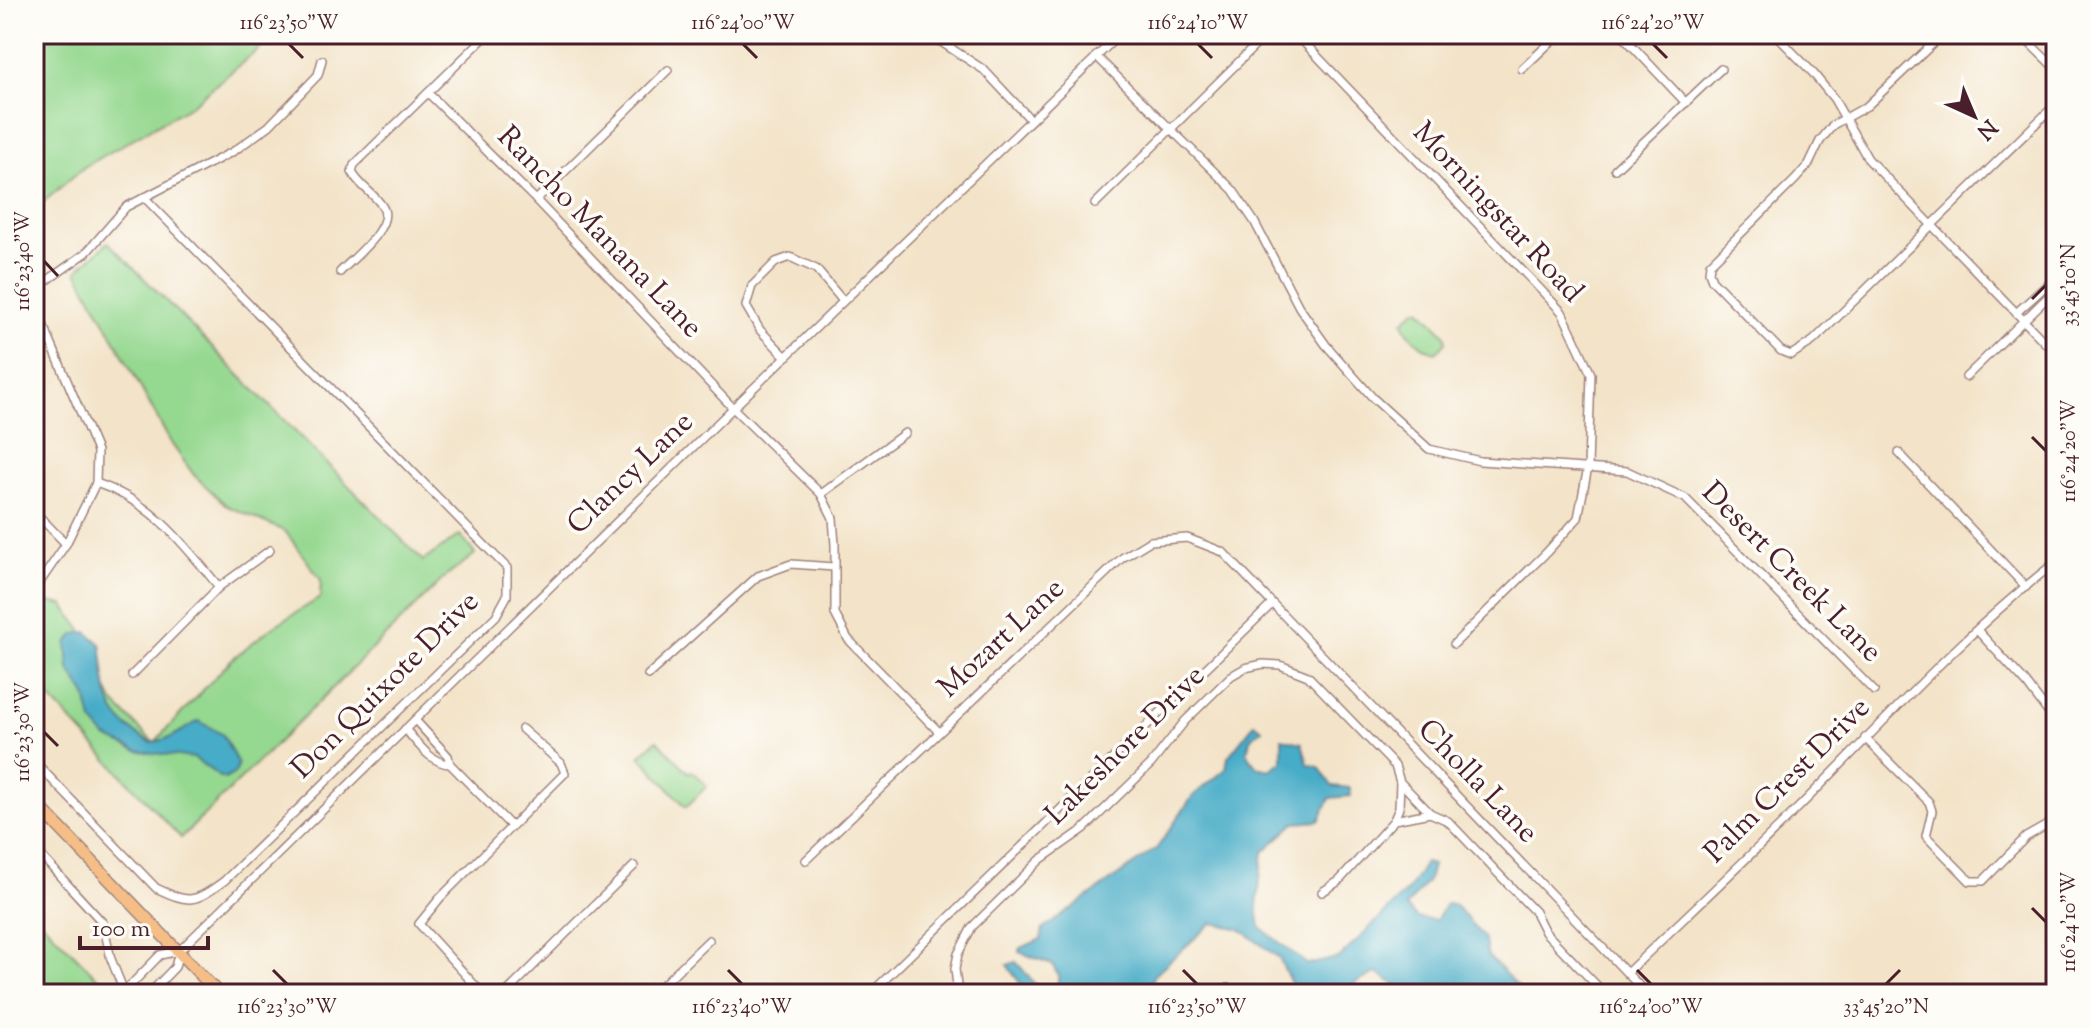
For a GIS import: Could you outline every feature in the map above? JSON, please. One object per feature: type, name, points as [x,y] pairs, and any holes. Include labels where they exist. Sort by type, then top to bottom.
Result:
[{"type":"main road","points":[[34,801],[219,994]]},
{"type":"street","points":[[340,272],[383,227],[387,217],[384,207],[356,179],[352,172],[354,165],[488,34]]},
{"type":"street","points":[[929,34],[984,70],[1031,120]]},
{"type":"street","name":"Clancy Lane","points":[[179,951],[1120,34]]},
{"type":"street","points":[[1095,204],[1267,34]]},
{"type":"street","name":"Morningstar Road","points":[[1296,34],[1562,312],[1591,374],[1588,467],[1578,518],[1454,644]]},
{"type":"street","points":[[1522,69],[1559,34]]},
{"type":"street","points":[[1621,34],[1686,103]]},
{"type":"street","points":[[1775,34],[1834,99],[1868,159],[2056,354]]},
{"type":"street","points":[[1943,34],[1867,106],[1833,125],[1820,141],[1809,164],[1795,180],[1714,258],[1709,272],[1712,280],[1781,351],[1791,355],[1813,341],[2056,104]]},
{"type":"street","points":[[2020,34],[2056,69]]},
{"type":"street","name":"Desert Creek Lane","points":[[1096,56],[1233,190],[1254,221],[1299,307],[1326,345],[1373,398],[1429,449],[1480,461],[1627,471],[1685,498],[1874,691]]},
{"type":"street","points":[[34,286],[45,282],[86,253],[126,207],[234,151],[269,126],[318,75],[322,60]]},
{"type":"street","points":[[1615,169],[1721,69]]},
{"type":"street","points":[[536,200],[668,70]]},
{"type":"street","name":"Rancho Manana Lane","points":[[428,93],[536,200],[733,408]]},
{"type":"street","name":"Don Quixote Drive","points":[[34,761],[156,888],[181,900],[204,896],[224,881],[496,616],[507,596],[507,568],[144,197]]},
{"type":"street","points":[[786,357],[760,330],[746,306],[752,286],[776,262],[790,257],[816,269],[843,301]]},
{"type":"street","points":[[2016,313],[2056,282]]},
{"type":"street","points":[[1966,377],[2056,289]]},
{"type":"street","points":[[2038,293],[2046,300]]},
{"type":"street","points":[[34,303],[97,451],[96,483],[66,544],[34,591]]},
{"type":"street","points":[[34,341],[47,332]]},
{"type":"street","name":"Mozart Lane","points":[[733,408],[821,494],[833,518],[835,614],[848,639],[939,732],[1122,558],[1150,541],[1187,538],[1223,552],[1272,604]]},
{"type":"street","points":[[821,494],[905,433]]},
{"type":"street","points":[[1899,453],[2026,587]]},
{"type":"street","points":[[96,483],[117,489],[150,510],[219,587]]},
{"type":"street","points":[[34,511],[66,544]]},
{"type":"street","points":[[132,675],[219,587],[270,550]]},
{"type":"street","name":"Palm Crest Drive","points":[[1627,973],[1977,630],[2056,562]]},
{"type":"street","points":[[648,675],[758,576],[791,564],[834,567]]},
{"type":"street","points":[[870,994],[1272,604]]},
{"type":"street","name":"Cholla Lane","points":[[1272,604],[1647,994]]},
{"type":"street","points":[[1977,630],[2026,683],[2056,723]]},
{"type":"street","name":"Lakeshore Drive","points":[[958,994],[955,969],[958,954],[972,927],[1040,860],[1084,829],[1151,764],[1206,698],[1231,676],[1245,668],[1263,664],[1280,665],[1308,676],[1395,766],[1400,782],[1430,813],[1448,821],[1535,912],[1545,932],[1605,994]]},
{"type":"street","points":[[415,720],[448,756],[450,764],[511,826]]},
{"type":"street","points":[[405,729],[432,757],[450,764]]},
{"type":"street","points":[[483,994],[419,924],[440,898],[565,773],[561,763],[522,729]]},
{"type":"street","points":[[806,860],[939,732]]},
{"type":"street","points":[[1865,738],[1929,802],[1932,811],[1926,836],[1965,876],[1976,883],[1989,876],[2032,833],[2056,820]]},
{"type":"street","points":[[1322,892],[1339,881],[1394,820],[1399,808],[1400,782]]},
{"type":"street","points":[[1394,820],[1430,813]]},
{"type":"street","points":[[34,848],[103,923],[123,994],[160,955],[179,951],[175,967],[149,994]]},
{"type":"street","points":[[505,994],[634,866]]},
{"type":"street","points":[[653,994],[709,940]]},
{"type":"green space","points":[[34,34],[277,34],[190,106],[84,167],[34,210]]},
{"type":"green space","points":[[108,242],[423,561],[460,535],[475,554],[443,579],[181,838],[34,681],[34,599],[63,605],[89,640],[98,671],[114,703],[154,743],[232,659],[271,628],[320,598],[321,580],[285,531],[227,506],[194,475],[171,443],[77,271]]},
{"type":"green space","points":[[1416,309],[1421,310],[1445,334],[1446,342],[1436,352],[1420,345],[1405,327],[1403,322]]},
{"type":"green space","points":[[657,740],[689,773],[692,771],[707,786],[686,807],[640,756]]},
{"type":"green space","points":[[34,914],[114,994],[59,994],[34,980]]},
{"type":"water","points":[[87,632],[101,644],[110,702],[124,724],[152,743],[171,737],[199,721],[223,735],[238,764],[235,773],[225,779],[194,758],[137,751],[106,737],[92,721],[86,696],[69,669],[67,643],[75,634]]},
{"type":"water","points":[[1255,723],[1262,729],[1250,739],[1247,753],[1257,767],[1270,770],[1282,761],[1282,738],[1302,743],[1308,764],[1319,767],[1332,786],[1350,788],[1351,796],[1330,798],[1319,821],[1295,823],[1263,852],[1257,907],[1260,927],[1308,965],[1340,957],[1409,889],[1425,863],[1432,865],[1428,881],[1406,907],[1417,918],[1436,920],[1446,904],[1455,905],[1484,938],[1488,956],[1525,994],[1411,994],[1376,973],[1355,983],[1347,994],[1296,994],[1279,958],[1240,929],[1212,923],[1155,974],[1148,994],[1028,994],[1007,965],[1016,962],[1046,993],[1058,986],[1058,975],[1052,964],[1019,952],[1019,949],[1041,939],[1043,929],[1157,848],[1193,796],[1226,769],[1228,757]]}]
